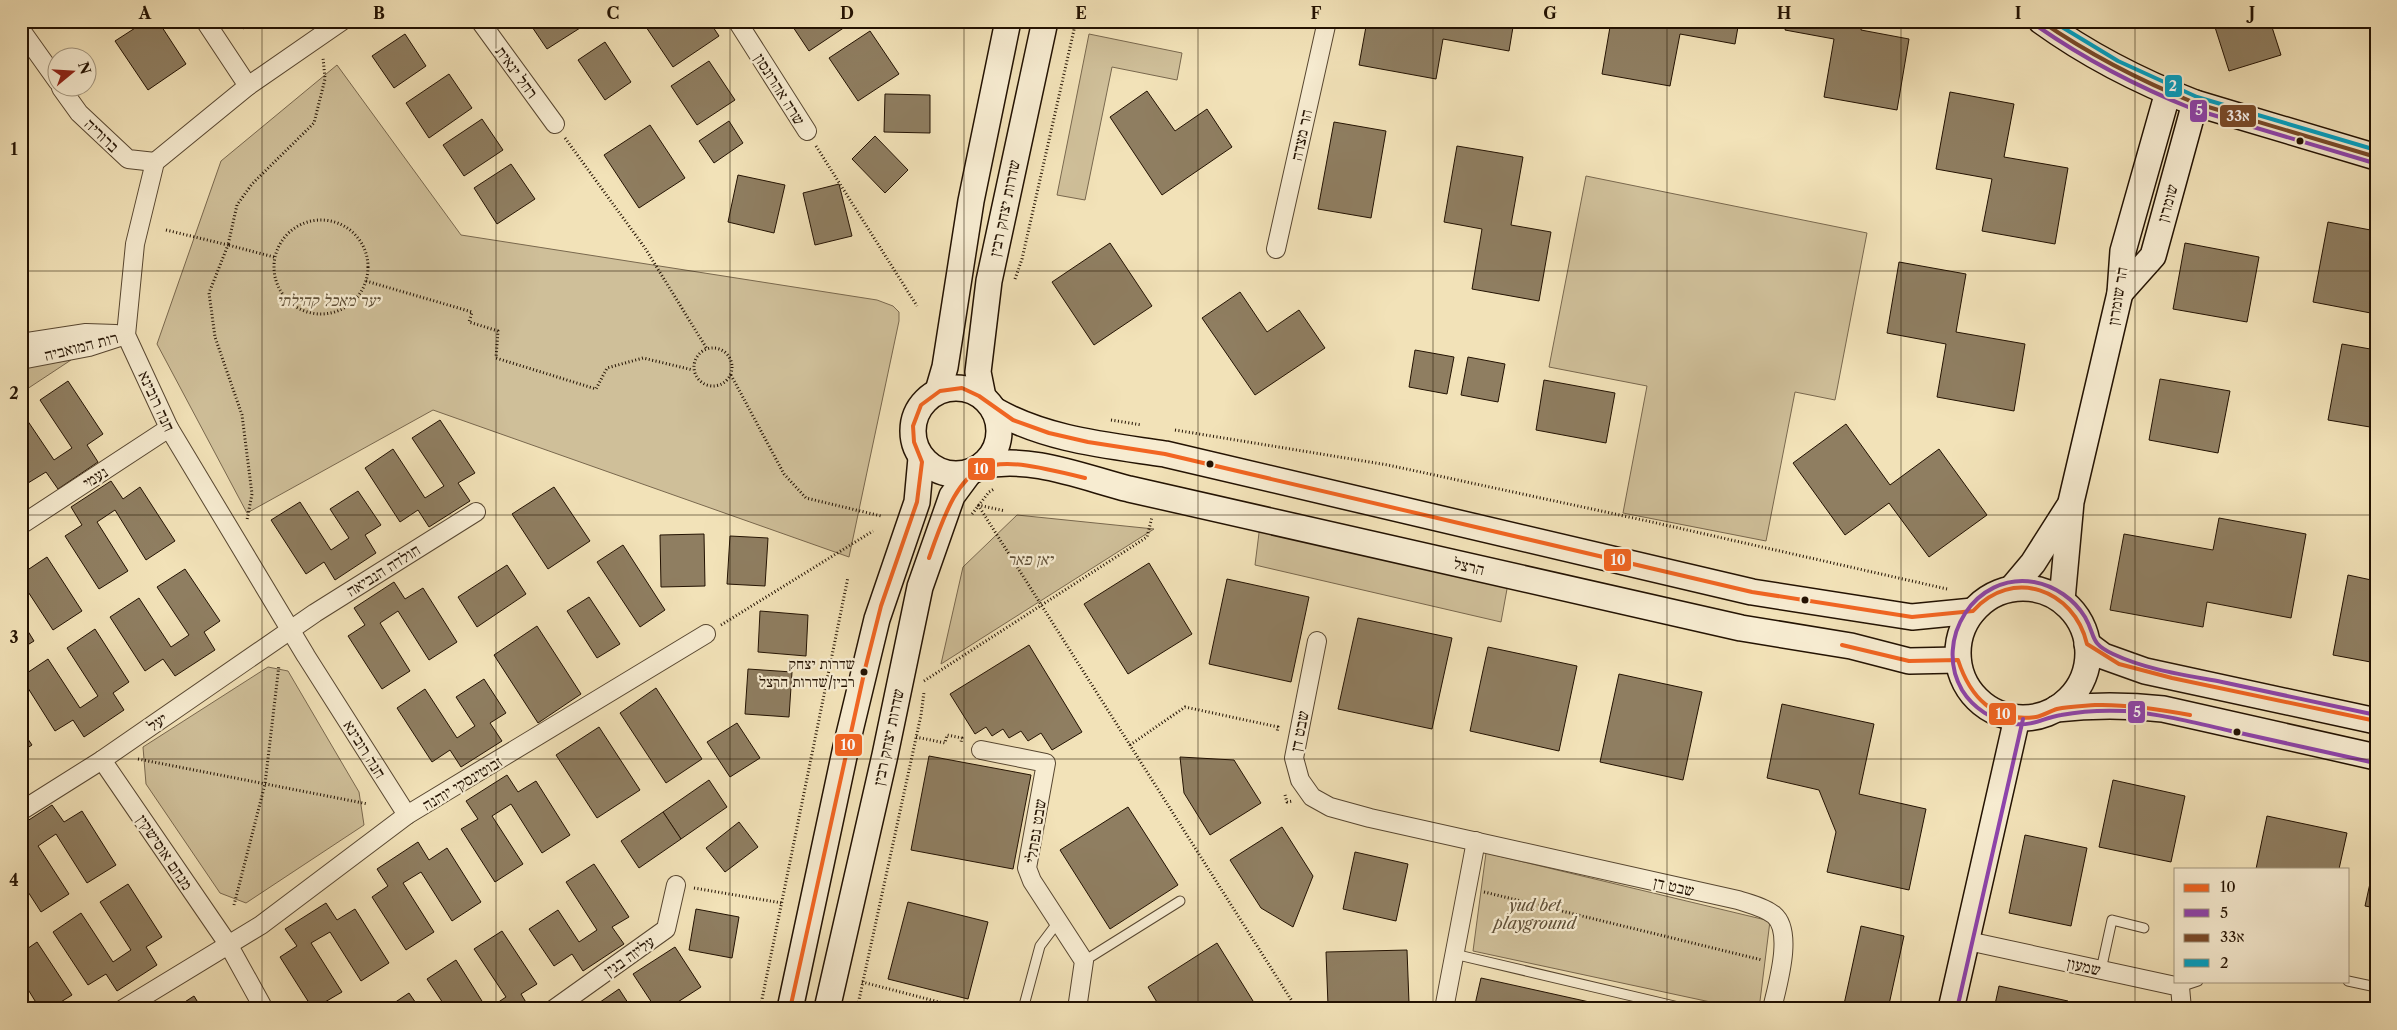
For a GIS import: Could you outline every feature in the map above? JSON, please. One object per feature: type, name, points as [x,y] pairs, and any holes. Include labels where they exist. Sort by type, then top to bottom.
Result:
[{"type":"main road","name":"שדרות יצחק רבין","points":[[938,391],[945,367],[976,175],[1008,21]]},
{"type":"main road","name":"שדרות יצחק רבין","points":[[989,404],[978,372],[989,281],[1045,21]]},
{"type":"main road","points":[[2041,21],[2076,46],[2168,92],[2196,103],[2376,157]]},
{"type":"main road","name":"הר שומרון","points":[[2072,502],[2120,293],[2123,251],[2168,92]]},
{"type":"main road","name":"שומרון","points":[[2120,293],[2153,256],[2196,103]]},
{"type":"main road","points":[[989,404],[999,421],[1000,434],[991,457],[975,470],[943,472],[931,467],[921,458],[914,442],[912,429],[915,416],[921,405],[938,391],[961,387],[973,390],[989,404],[1026,426],[1073,440],[1165,454],[1752,592],[1912,617],[1972,611]]},
{"type":"main road","points":[[790,1009],[848,738],[877,619],[917,502],[921,458]]},
{"type":"main road","name":"הרצל","points":[[975,470],[999,462],[1031,464],[1156,495],[1741,628],[1851,646],[1909,661],[1958,660]]},
{"type":"main road","name":"שדרות יצחק רבין","points":[[827,1009],[920,587],[952,496],[975,470]]},
{"type":"main road","points":[[2012,588],[2033,563],[2072,502]]},
{"type":"main road","points":[[2062,600],[2072,502]]},
{"type":"main road","points":[[2012,588],[2030,588],[2046,592],[2062,600],[2074,612],[2083,627],[2088,644],[2088,663],[2082,681],[2071,697],[2056,709],[2037,717],[2017,718],[2000,714],[1984,705],[1971,693],[1962,678],[1958,660],[1958,643],[1963,626],[1972,611],[1990,596],[2012,588]]},
{"type":"main road","points":[[2088,644],[2104,656],[2145,671],[2376,722]]},
{"type":"main road","points":[[2056,709],[2110,705],[2163,709],[2376,757]]},
{"type":"main road","points":[[1951,1009],[1968,941],[2017,718]]},
{"type":"street","points":[[205,21],[248,86]]},
{"type":"street","points":[[126,335],[135,244],[155,162],[248,86],[342,21]]},
{"type":"street","name":"רחל ינאית","points":[[480,21],[555,124]]},
{"type":"street","name":"שרה אהרונסון","points":[[737,21],[807,131]]},
{"type":"street","name":"הר מצדה","points":[[1276,250],[1327,21]]},
{"type":"street","points":[[21,30],[48,68]]},
{"type":"street","name":"ברוריה","points":[[68,98],[79,113],[128,159],[155,162]]},
{"type":"street","name":"רות המואביה","points":[[21,343],[86,332],[126,335]]},
{"type":"street","name":"רות המואביה","points":[[21,360],[89,347],[126,335]]},
{"type":"street","name":"חנה רובינא","points":[[126,335],[169,428],[291,630],[408,815]]},
{"type":"street","name":"נעמי","points":[[21,525],[169,428]]},
{"type":"street","name":"חולדה הנביאה","points":[[291,630],[476,512]]},
{"type":"street","name":"יעל","points":[[21,811],[102,760],[291,630]]},
{"type":"street","name":"זבוטינסקי יוהנה","points":[[123,1009],[261,925],[408,815],[706,634]]},
{"type":"street","name":"שבט דן","points":[[1317,641],[1294,758],[1300,780],[1312,797],[1330,807],[1738,900],[1765,909],[1775,916],[1782,926],[1784,940],[1772,1009]]},
{"type":"street","name":"שבט נפתלי","points":[[973,749],[1046,763],[1027,868],[1032,881],[1084,961]]},
{"type":"street","name":"מנחם אוסישקין","points":[[102,760],[228,944],[264,1009]]},
{"type":"street","points":[[1444,1009],[1476,841]]},
{"type":"street","name":"עליזה בגין","points":[[554,1009],[666,929],[676,885]]},
{"type":"street","name":"שמעון","points":[[1968,941],[2180,987]]},
{"type":"street","points":[[1077,1009],[1084,961]]},
{"type":"street","points":[[2180,987],[2182,1009]]},
{"type":"lane","points":[[1084,961],[1180,901]]},
{"type":"lane","points":[[2101,970],[2112,920],[2144,928]]},
{"type":"lane","points":[[1023,1009],[1040,946],[1058,922]]},
{"type":"lane","points":[[1454,954],[1687,1009]]},
{"type":"lane","points":[[2350,981],[2376,987]]},
{"type":"lane","points":[[2180,987],[2195,982]]},
{"type":"path","points":[[1013,285],[1022,258],[1076,21]]},
{"type":"path","points":[[246,528],[252,494],[242,415],[215,337],[209,293],[228,245],[236,205],[252,184],[314,123],[325,79],[321,36]]},
{"type":"path","points":[[555,124],[645,248],[707,349]]},
{"type":"path","points":[[807,131],[917,306]]},
{"type":"path","points":[[319,220],[336,223],[352,232],[363,246],[368,263],[366,282],[358,297],[344,309],[326,315],[308,313],[291,305],[279,290],[274,272],[274,257],[285,236],[300,225],[319,220]]},
{"type":"path","points":[[166,230],[274,257]]},
{"type":"path","points":[[366,282],[472,312],[469,322],[498,331],[496,358],[596,389],[606,368],[643,358],[693,370]]},
{"type":"path","points":[[731,375],[725,382],[711,387],[698,380],[693,370],[695,358],[707,349],[715,348],[728,355],[731,362],[731,375],[784,474],[806,498],[881,516]]},
{"type":"path","points":[[1123,422],[1152,426]]},
{"type":"path","points":[[1172,430],[1388,465],[1652,522],[1951,590]]},
{"type":"path","points":[[968,520],[978,505],[996,488]]},
{"type":"path","points":[[896,699],[1147,538],[1156,495]]},
{"type":"path","points":[[952,496],[978,505],[1005,511]]},
{"type":"path","points":[[978,505],[1297,1009]]},
{"type":"path","points":[[706,634],[873,531]]},
{"type":"path","points":[[760,1009],[848,577]]},
{"type":"path","points":[[234,906],[265,784],[279,665]]},
{"type":"path","points":[[856,1009],[916,737],[927,671]]},
{"type":"path","points":[[1130,745],[1185,708],[1278,727],[1277,735]]},
{"type":"path","points":[[916,737],[945,743],[947,735],[962,738],[960,746],[973,749]]},
{"type":"path","points":[[138,759],[368,804]]},
{"type":"path","points":[[1283,786],[1287,802],[1312,797]]},
{"type":"path","points":[[676,885],[782,903]]},
{"type":"path","points":[[1467,888],[1781,964]]},
{"type":"path","points":[[862,982],[966,1009]]},
{"type":"green space","points":[[1089,34],[1182,53],[1177,80],[1112,67],[1085,200],[1057,195]]},
{"type":"green space","name":"יער מאכל קהילתי","points":[[337,65],[461,235],[877,300],[893,306],[899,312],[899,321],[849,557],[433,410],[247,513],[157,344],[221,161]]},
{"type":"green space","points":[[1586,176],[1867,233],[1835,400],[1795,392],[1766,541],[1623,513],[1647,386],[1549,367]]},
{"type":"green space","points":[[71,360],[21,393],[21,368]]},
{"type":"green space","name":"יאן פאר","points":[[1017,515],[1154,529],[941,664],[963,567]]},
{"type":"green space","points":[[1260,525],[1509,578],[1501,622],[1255,565]]},
{"type":"green space","points":[[268,667],[288,671],[359,792],[364,825],[246,903],[220,893],[146,784],[143,747]]},
{"type":"green space","name":"yud bet playground","points":[[1486,853],[1770,921],[1759,1009],[1743,1009],[1473,951]]},
{"type":"building","points":[[146,21],[158,21],[186,64],[148,90],[115,41]]},
{"type":"building","points":[[238,21],[255,21],[243,29]]},
{"type":"building","points":[[528,21],[575,21],[580,28],[547,49]]},
{"type":"building","points":[[642,21],[709,21],[719,36],[673,67]]},
{"type":"building","points":[[789,21],[854,21],[809,51]]},
{"type":"building","points":[[1367,21],[1514,21],[1509,51],[1443,39],[1436,79],[1359,65]]},
{"type":"building","points":[[1611,21],[1739,21],[1735,44],[1680,34],[1670,86],[1602,74]]},
{"type":"building","points":[[1787,21],[1862,21],[1861,30],[1909,39],[1897,110],[1824,97],[1834,39],[1785,30]]},
{"type":"building","points":[[2213,21],[2270,21],[2281,55],[2229,71]]},
{"type":"building","points":[[870,31],[899,74],[858,101],[829,58]]},
{"type":"building","points":[[405,34],[426,66],[394,88],[372,56]]},
{"type":"building","points":[[605,42],[631,82],[605,100],[578,60]]},
{"type":"building","points":[[709,61],[735,100],[697,125],[671,86]]},
{"type":"building","points":[[449,74],[472,108],[429,138],[406,103]]},
{"type":"building","points":[[1147,91],[1175,131],[1207,109],[1232,147],[1162,195],[1110,117]]},
{"type":"building","points":[[1950,92],[2014,104],[2004,157],[2068,168],[2055,244],[1982,231],[1992,179],[1936,169]]},
{"type":"building","points":[[885,94],[930,95],[930,133],[884,132]]},
{"type":"building","points":[[482,119],[503,150],[464,176],[443,145]]},
{"type":"building","points":[[729,121],[743,143],[714,163],[699,141]]},
{"type":"building","points":[[1334,122],[1386,131],[1371,218],[1318,209]]},
{"type":"building","points":[[650,125],[685,178],[639,208],[604,155]]},
{"type":"building","points":[[875,136],[908,170],[885,193],[852,159]]},
{"type":"building","points":[[1457,146],[1523,157],[1511,225],[1551,232],[1539,301],[1472,289],[1482,229],[1444,222]]},
{"type":"building","points":[[511,164],[535,199],[497,224],[474,188]]},
{"type":"building","points":[[738,175],[785,185],[774,233],[728,222]]},
{"type":"building","points":[[839,184],[852,236],[815,245],[803,193]]},
{"type":"building","points":[[2328,222],[2376,231],[2376,314],[2313,302]]},
{"type":"building","points":[[1110,243],[1152,306],[1094,345],[1052,282]]},
{"type":"building","points":[[2185,243],[2259,257],[2247,322],[2173,309]]},
{"type":"building","points":[[1899,262],[1966,274],[1956,332],[2025,344],[2014,411],[1937,397],[1946,344],[1887,333]]},
{"type":"building","points":[[1240,292],[1267,332],[1299,310],[1325,348],[1255,395],[1202,318]]},
{"type":"building","points":[[2342,344],[2376,350],[2376,428],[2328,420]]},
{"type":"building","points":[[1415,350],[1454,357],[1447,394],[1409,387]]},
{"type":"building","points":[[1468,357],[1505,364],[1498,402],[1461,395]]},
{"type":"building","points":[[2160,379],[2230,391],[2218,453],[2149,440]]},
{"type":"building","points":[[1544,380],[1615,393],[1606,443],[1536,430]]},
{"type":"building","points":[[68,381],[103,434],[87,445],[98,462],[58,489],[46,472],[28,483],[21,472],[21,411],[54,460],[72,448],[40,400]]},
{"type":"building","points":[[440,420],[475,473],[458,483],[470,501],[429,527],[418,510],[400,522],[365,468],[393,449],[425,498],[444,486],[412,438]]},
{"type":"building","points":[[1846,424],[1890,485],[1939,449],[1987,515],[1929,557],[1889,503],[1845,535],[1793,463]]},
{"type":"building","points":[[111,481],[123,499],[140,487],[175,541],[146,560],[115,510],[97,522],[128,571],[99,589],[65,536],[82,525],[71,507]]},
{"type":"building","points":[[554,487],[590,541],[548,569],[512,514]]},
{"type":"building","points":[[358,491],[381,525],[365,535],[376,553],[335,580],[324,562],[306,574],[271,520],[300,502],[331,550],[349,538],[330,509]]},
{"type":"building","points":[[2219,518],[2306,534],[2291,618],[2207,602],[2203,627],[2110,610],[2124,534],[2213,550]]},
{"type":"building","points":[[704,534],[705,586],[661,587],[660,535]]},
{"type":"building","points":[[730,536],[768,538],[765,586],[727,584]]},
{"type":"building","points":[[623,545],[665,610],[640,627],[597,562]]},
{"type":"building","points":[[21,557],[29,569],[47,557],[82,611],[53,630],[21,581]]},
{"type":"building","points":[[1149,563],[1192,634],[1128,674],[1084,604]]},
{"type":"building","points":[[507,565],[526,594],[477,627],[458,597]]},
{"type":"building","points":[[185,569],[220,621],[204,632],[215,650],[175,676],[163,659],[145,671],[110,617],[139,598],[171,647],[189,635],[157,587]]},
{"type":"building","points":[[2348,575],[2376,581],[2376,663],[2333,655]]},
{"type":"building","points":[[1227,579],[1309,597],[1291,682],[1209,664]]},
{"type":"building","points":[[394,582],[405,599],[423,588],[457,642],[429,660],[398,611],[380,623],[410,671],[382,689],[348,636],[365,625],[354,608]]},
{"type":"building","points":[[589,597],[620,644],[597,658],[567,611]]},
{"type":"building","points":[[760,611],[808,615],[806,656],[758,652]]},
{"type":"building","points":[[1358,618],[1452,638],[1432,729],[1338,709]]},
{"type":"building","points":[[21,620],[34,641],[21,649]]},
{"type":"building","points":[[537,626],[581,694],[538,723],[494,655]]},
{"type":"building","points":[[95,629],[129,682],[113,693],[124,710],[84,737],[73,720],[55,731],[21,677],[48,659],[80,708],[98,696],[67,648]]},
{"type":"building","points":[[1029,645],[1082,732],[1052,750],[1041,733],[1028,741],[1021,731],[1009,738],[1003,729],[992,736],[986,727],[975,734],[950,694]]},
{"type":"building","points":[[1488,647],[1577,666],[1559,751],[1470,731]]},
{"type":"building","points":[[748,669],[792,672],[789,717],[745,714]]},
{"type":"building","points":[[1619,674],[1702,692],[1683,780],[1600,762]]},
{"type":"building","points":[[484,679],[506,713],[490,723],[502,741],[461,767],[450,750],[432,762],[397,708],[425,689],[457,738],[475,726],[456,697]]},
{"type":"building","points":[[656,688],[702,759],[666,783],[620,713]]},
{"type":"building","points":[[1782,704],[1874,724],[1859,794],[1926,809],[1909,890],[1827,872],[1836,832],[1819,790],[1767,778]]},
{"type":"building","points":[[737,723],[760,758],[730,777],[707,742]]},
{"type":"building","points":[[599,727],[640,790],[597,818],[556,755]]},
{"type":"building","points":[[21,729],[32,745],[21,752]]},
{"type":"building","points":[[929,756],[1031,775],[1013,869],[911,850]]},
{"type":"building","points":[[1180,757],[1234,760],[1261,803],[1210,835],[1184,793]]},
{"type":"building","points":[[507,775],[518,792],[536,781],[570,835],[542,853],[511,804],[492,816],[523,864],[495,882],[461,829],[478,819],[466,801]]},
{"type":"building","points":[[709,780],[727,807],[681,839],[663,812]]},
{"type":"building","points":[[2113,780],[2185,796],[2171,862],[2099,847]]},
{"type":"building","points":[[52,805],[64,822],[82,811],[116,865],[87,883],[56,834],[38,846],[69,894],[41,912],[21,881],[21,825]]},
{"type":"building","points":[[1128,807],[1178,885],[1110,929],[1060,850]]},
{"type":"building","points":[[663,812],[681,839],[639,868],[621,841]]},
{"type":"building","points":[[2267,816],[2347,833],[2339,868],[2256,868]]},
{"type":"building","points":[[739,822],[758,847],[725,872],[706,848]]},
{"type":"building","points":[[1282,827],[1313,876],[1293,927],[1261,908],[1230,860]]},
{"type":"building","points":[[2025,835],[2087,848],[2071,926],[2009,913]]},
{"type":"building","points":[[418,842],[429,860],[447,848],[481,902],[452,921],[421,872],[403,883],[434,932],[406,950],[372,897],[388,886],[377,869]]},
{"type":"building","points":[[1355,852],[1408,864],[1396,921],[1343,909]]},
{"type":"building","points":[[2376,856],[2376,908],[2365,906]]},
{"type":"building","points":[[594,864],[629,917],[612,927],[624,944],[583,971],[572,954],[554,966],[529,929],[558,910],[579,942],[597,930],[566,882]]},
{"type":"building","points":[[128,884],[162,937],[146,947],[157,965],[117,991],[106,974],[88,985],[53,932],[81,913],[113,962],[131,950],[100,902]]},
{"type":"building","points":[[908,902],[988,922],[968,999],[888,979]]},
{"type":"building","points":[[326,903],[337,920],[355,909],[389,963],[361,981],[330,932],[311,943],[342,992],[313,1009],[280,957],[297,946],[285,929]]},
{"type":"building","points":[[696,909],[739,917],[732,958],[689,950]]},
{"type":"building","points":[[1861,926],[1904,936],[1888,1009],[1843,1009]]},
{"type":"building","points":[[502,931],[537,984],[521,994],[530,1009],[488,1009],[506,997],[474,949]]},
{"type":"building","points":[[37,942],[72,995],[56,1005],[58,1009],[40,1009],[21,978],[21,953]]},
{"type":"building","points":[[1217,943],[1258,1009],[1161,1009],[1148,987]]},
{"type":"building","points":[[675,947],[701,987],[667,1009],[656,1009],[633,974]]},
{"type":"building","points":[[1407,950],[1409,1003],[1328,1005],[1326,952]]},
{"type":"building","points":[[456,960],[487,1009],[447,1009],[427,979]]},
{"type":"building","points":[[1481,978],[1621,1009],[1474,1009]]},
{"type":"building","points":[[1999,986],[2068,1001],[2066,1009],[1994,1009]]},
{"type":"building","points":[[619,989],[632,1009],[590,1009]]},
{"type":"building","points":[[409,993],[420,1009],[385,1009]]},
{"type":"building","points":[[194,996],[202,1009],[174,1009]]},
{"type":"building","points":[[880,1004],[898,1009],[879,1009]]},
{"type":"transit line","name":"33א","points":[[2041,21],[2078,45],[2116,66],[2155,86],[2195,103],[2376,157]]},
{"type":"transit line","name":"2","points":[[2052,21],[2118,61],[2197,97],[2376,150]]},
{"type":"transit line","name":"5","points":[[2037,26],[2113,72],[2152,92],[2193,109],[2374,163]]},
{"type":"transit line","name":"10","points":[[790,1009],[865,669],[881,606],[917,502],[922,462],[914,442],[913,426],[921,405],[940,391],[962,388],[979,396],[1013,420],[1049,433],[1088,442],[1165,454],[1752,592],[1912,617],[1973,611],[1989,598],[2005,590],[2023,588],[2040,590],[2056,598],[2069,609],[2080,625],[2087,644],[2119,664],[2172,678],[2376,721]]},
{"type":"transit line","name":"10","points":[[929,558],[954,498],[966,480],[981,469],[999,464],[1021,465],[1085,478]]},
{"type":"transit line","name":"5","points":[[2375,763],[2192,722],[2138,712],[2085,712],[2055,716],[2027,724],[2014,724],[1999,720],[1984,713],[1962,690],[1954,671],[1953,651],[1956,631],[1965,614],[1978,599],[1994,588],[2013,582],[2034,582],[2056,590],[2070,599],[2081,610],[2096,642],[2105,650],[2126,660],[2166,671],[2376,715]]},
{"type":"transit line","name":"10","points":[[1842,645],[1909,661],[1958,660],[1969,685],[1977,696],[1986,705],[2008,716],[2021,718],[2036,717],[2062,708],[2107,705],[2143,707],[2190,715]]},
{"type":"transit line","name":"5","points":[[1957,1009],[2023,719]]},
{"type":"place","name":"שדרות יצחק רבין/שדרות הרצל","points":[[864,672]]}]
